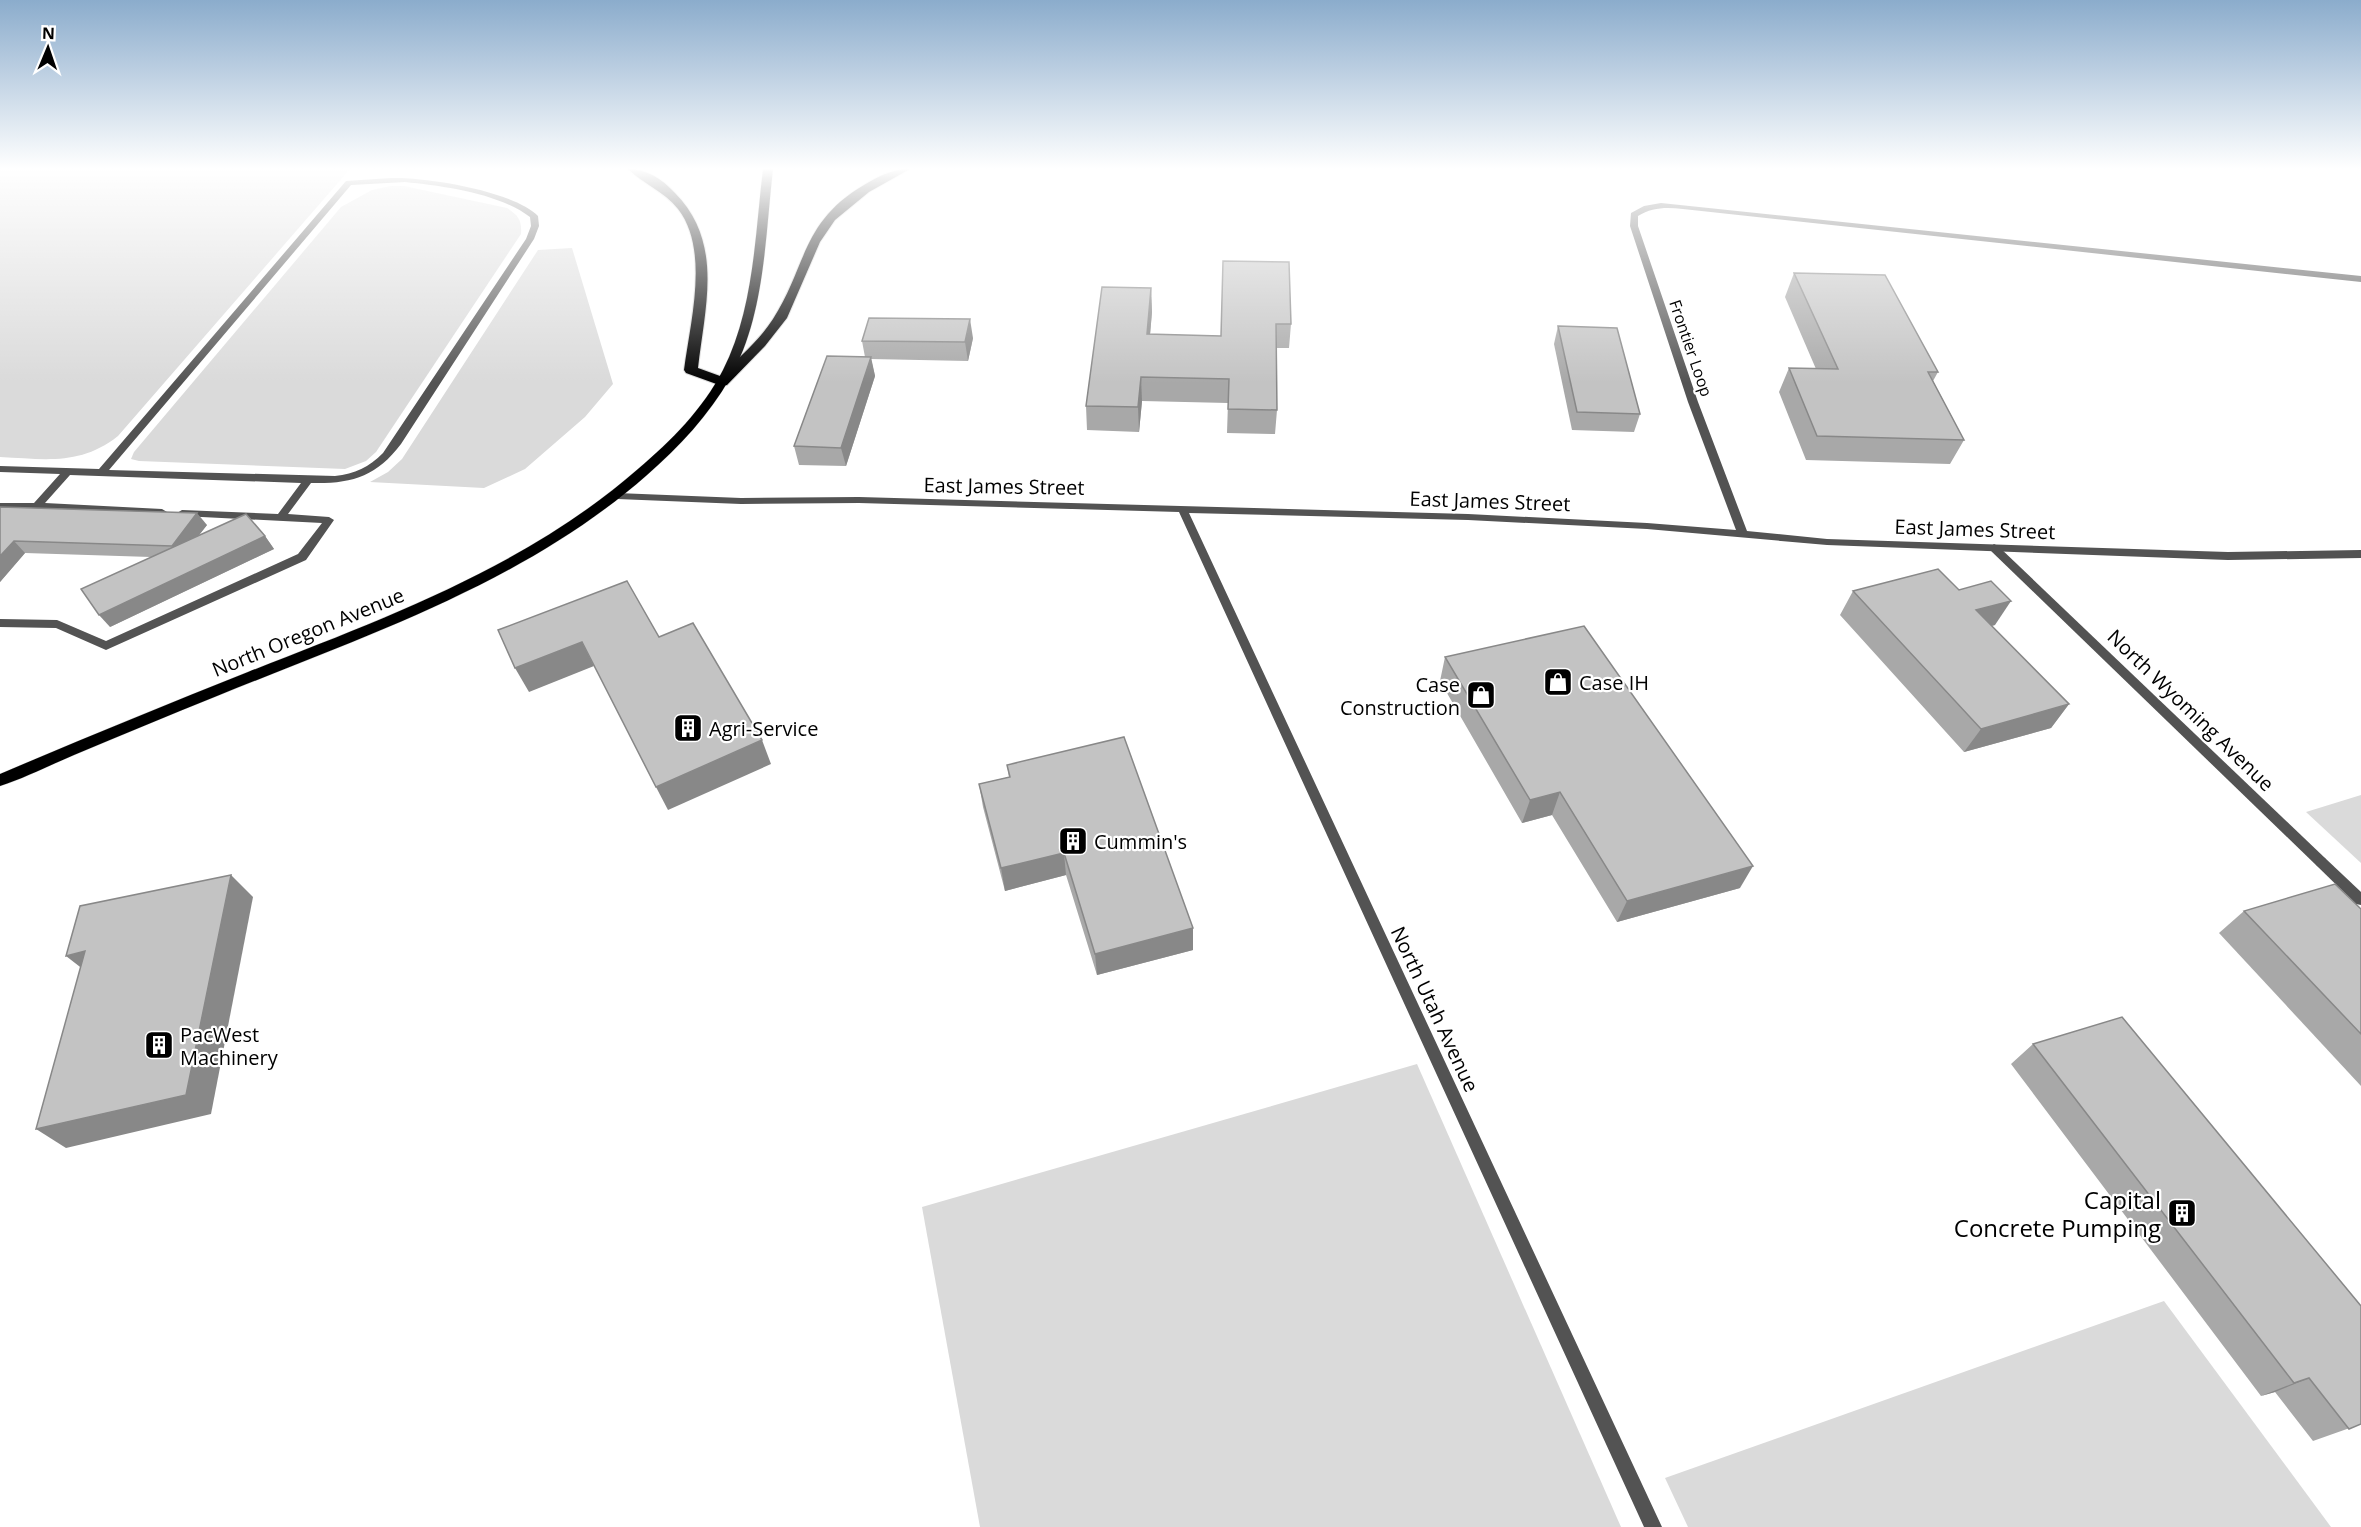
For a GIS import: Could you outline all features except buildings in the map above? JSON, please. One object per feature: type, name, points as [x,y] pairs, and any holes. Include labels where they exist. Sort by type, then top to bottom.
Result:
[{"type":"highway","points":[[698,240],[703,278],[691,370],[722,382],[762,342],[780,320],[793,296],[815,240]]},
{"type":"main road","name":"North Oregon Avenue","points":[[0,780],[406,615],[531,553],[617,496],[677,441],[722,382],[741,339],[751,299],[759,240]]},
{"type":"street","points":[[101,472],[301,240]]},
{"type":"street","points":[[0,469],[308,480],[351,478],[372,469],[388,455],[529,240]]},
{"type":"street","name":"Frontier Loop","points":[[1639,240],[1693,402],[1743,535]]},
{"type":"street","name":"Frontier Loop","points":[[2000,240],[2361,279]]},
{"type":"street","points":[[37,506],[69,471]]},
{"type":"street","points":[[281,517],[308,480]]},
{"type":"street","name":"East James Street","points":[[617,496],[741,501],[871,501],[1182,508],[1592,523],[1827,542],[2228,556],[2361,554]]},
{"type":"street","points":[[0,506],[329,520],[302,557],[106,646],[57,624],[0,623]]},
{"type":"street","name":"North Utah Avenue","points":[[1182,508],[1653,1527]]},
{"type":"street","name":"North Wyoming Avenue","points":[[1994,548],[2361,900]]},
{"type":"shaded area","points":[[0,240],[288,240],[118,436],[104,446],[76,456],[47,459],[0,457]]},
{"type":"shaded area","points":[[313,240],[517,240],[376,452],[366,461],[345,469],[139,461],[131,459],[134,452]]},
{"type":"shaded area","points":[[572,248],[613,384],[585,417],[525,469],[484,488],[370,482],[388,472],[402,459],[538,250]]},
{"type":"shaded area","points":[[2361,795],[2361,863],[2306,812]]},
{"type":"shaded area","points":[[1417,1064],[1621,1527],[980,1527],[922,1207]]},
{"type":"shaded area","points":[[2164,1301],[2331,1527],[1688,1527],[1665,1478]]},
{"type":"place","name":"Case IH","points":[[1558,682]]},
{"type":"place","name":"Case Construction","points":[[1481,695]]},
{"type":"place","name":"Agri-Service","points":[[688,728]]},
{"type":"place","name":"Cummin's","points":[[1073,841]]},
{"type":"place","name":"PacWest Machinery","points":[[159,1045]]},
{"type":"place","name":"Capital Concrete Pumping","points":[[2182,1213]]}]
